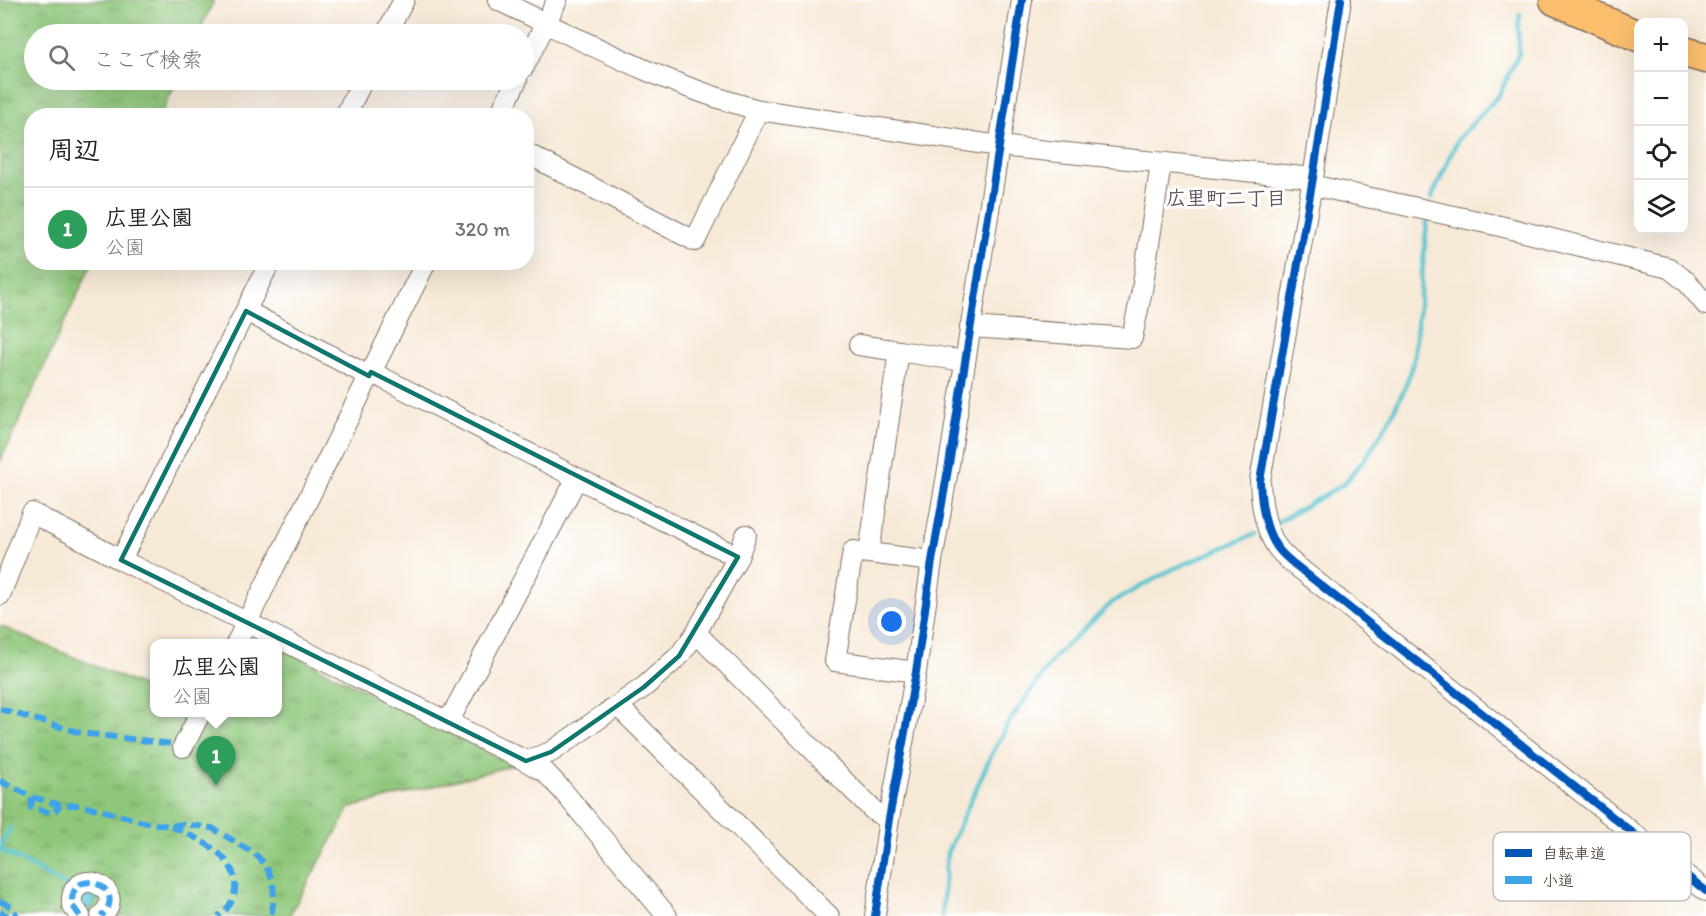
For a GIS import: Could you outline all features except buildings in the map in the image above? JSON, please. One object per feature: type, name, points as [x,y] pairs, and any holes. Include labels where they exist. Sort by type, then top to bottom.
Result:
[{"type":"highway","points":[[1555,0],[1634,34]]},
{"type":"highway","points":[[1688,53],[1706,58]]},
{"type":"street","points":[[391,24],[404,0]]},
{"type":"street","points":[[498,0],[666,80],[725,101],[759,110],[999,146],[1312,182],[1669,268],[1687,282],[1706,305]]},
{"type":"street","points":[[534,47],[557,0]]},
{"type":"street","points":[[875,916],[889,819],[916,672],[1022,0]]},
{"type":"street","points":[[1341,0],[1260,481],[1261,505],[1267,526],[1276,546],[1294,564],[1632,832]]},
{"type":"street","points":[[349,108],[358,90]]},
{"type":"street","points":[[503,108],[512,90]]},
{"type":"street","points":[[534,157],[695,240],[759,110]]},
{"type":"street","points":[[970,327],[1132,338],[1142,290],[1161,164]]},
{"type":"street","points":[[121,560],[266,270]]},
{"type":"street","points":[[238,639],[422,270]]},
{"type":"street","points":[[246,311],[738,556]]},
{"type":"street","points":[[859,345],[964,361]]},
{"type":"street","points":[[869,553],[899,351]]},
{"type":"street","points":[[449,721],[577,477]]},
{"type":"street","points":[[0,595],[32,513],[121,560],[449,721],[545,772],[666,916]]},
{"type":"street","points":[[526,761],[551,752],[644,687],[679,656],[696,633],[738,556],[746,535]]},
{"type":"street","points":[[916,672],[835,662],[853,551],[932,561]]},
{"type":"street","points":[[696,633],[874,812],[889,819]]},
{"type":"street","points":[[618,706],[829,916]]},
{"type":"street","points":[[183,747],[198,717]]},
{"type":"street","points":[[1691,879],[1706,891]]},
{"type":"street","points":[[80,916],[72,905],[73,892],[82,884],[94,882],[104,888],[109,899],[106,911],[100,916]]},
{"type":"highlighted area","points":[[246,311],[369,376],[371,372],[738,557],[679,656],[644,687],[551,752],[526,761],[121,560]]},
{"type":"green space","points":[[0,0],[214,0],[203,24],[24,24],[24,90],[172,90],[164,108],[24,108],[24,270],[89,270],[0,462]]},
{"type":"green space","points":[[0,626],[150,689],[150,717],[282,717],[282,649],[514,765],[350,808],[289,916],[0,916]]},
{"type":"water","points":[[90,880],[98,897],[93,906],[83,910],[69,887]]},
{"type":"waterway","points":[[1431,199],[1458,139],[1499,95],[1519,53],[1520,14]]},
{"type":"waterway","points":[[1276,523],[1344,484],[1366,457],[1386,426],[1405,388],[1414,359],[1427,222]]},
{"type":"waterway","points":[[942,916],[947,853],[1009,722],[1056,655],[1114,601],[1173,569],[1255,534]]},
{"type":"waterway","points":[[0,847],[10,828]]},
{"type":"waterway","points":[[0,849],[70,888]]},
{"type":"marked path","points":[[0,709],[81,733],[173,744]]},
{"type":"marked path","points":[[0,781],[32,797],[60,805],[93,808],[147,823],[171,826],[184,824],[212,828],[254,853],[265,864],[273,881],[274,899],[271,916]]},
{"type":"marked path","points":[[32,797],[31,808],[53,813],[60,805]]},
{"type":"marked path","points":[[171,826],[204,843],[223,858],[230,867],[235,889],[230,905],[218,916]]},
{"type":"marked path","points":[[80,916],[72,905],[74,892],[80,885],[88,882],[105,889],[109,896],[109,906],[101,916]]},
{"type":"marked path","points":[[0,901],[13,908],[17,916]]},
{"type":"marked path","points":[[0,912],[8,916]]},
{"type":"cycle path","points":[[875,916],[889,819],[916,672],[1022,0]]},
{"type":"cycle path","points":[[1341,0],[1313,178],[1260,481],[1266,524],[1279,549],[1294,564],[1632,832]]},
{"type":"cycle path","points":[[1691,879],[1706,891]]},
{"type":"place","name":"広里公園","points":[[216,786]]},
{"type":"district","name":"広里町二丁目","points":[[1226,198]]}]
